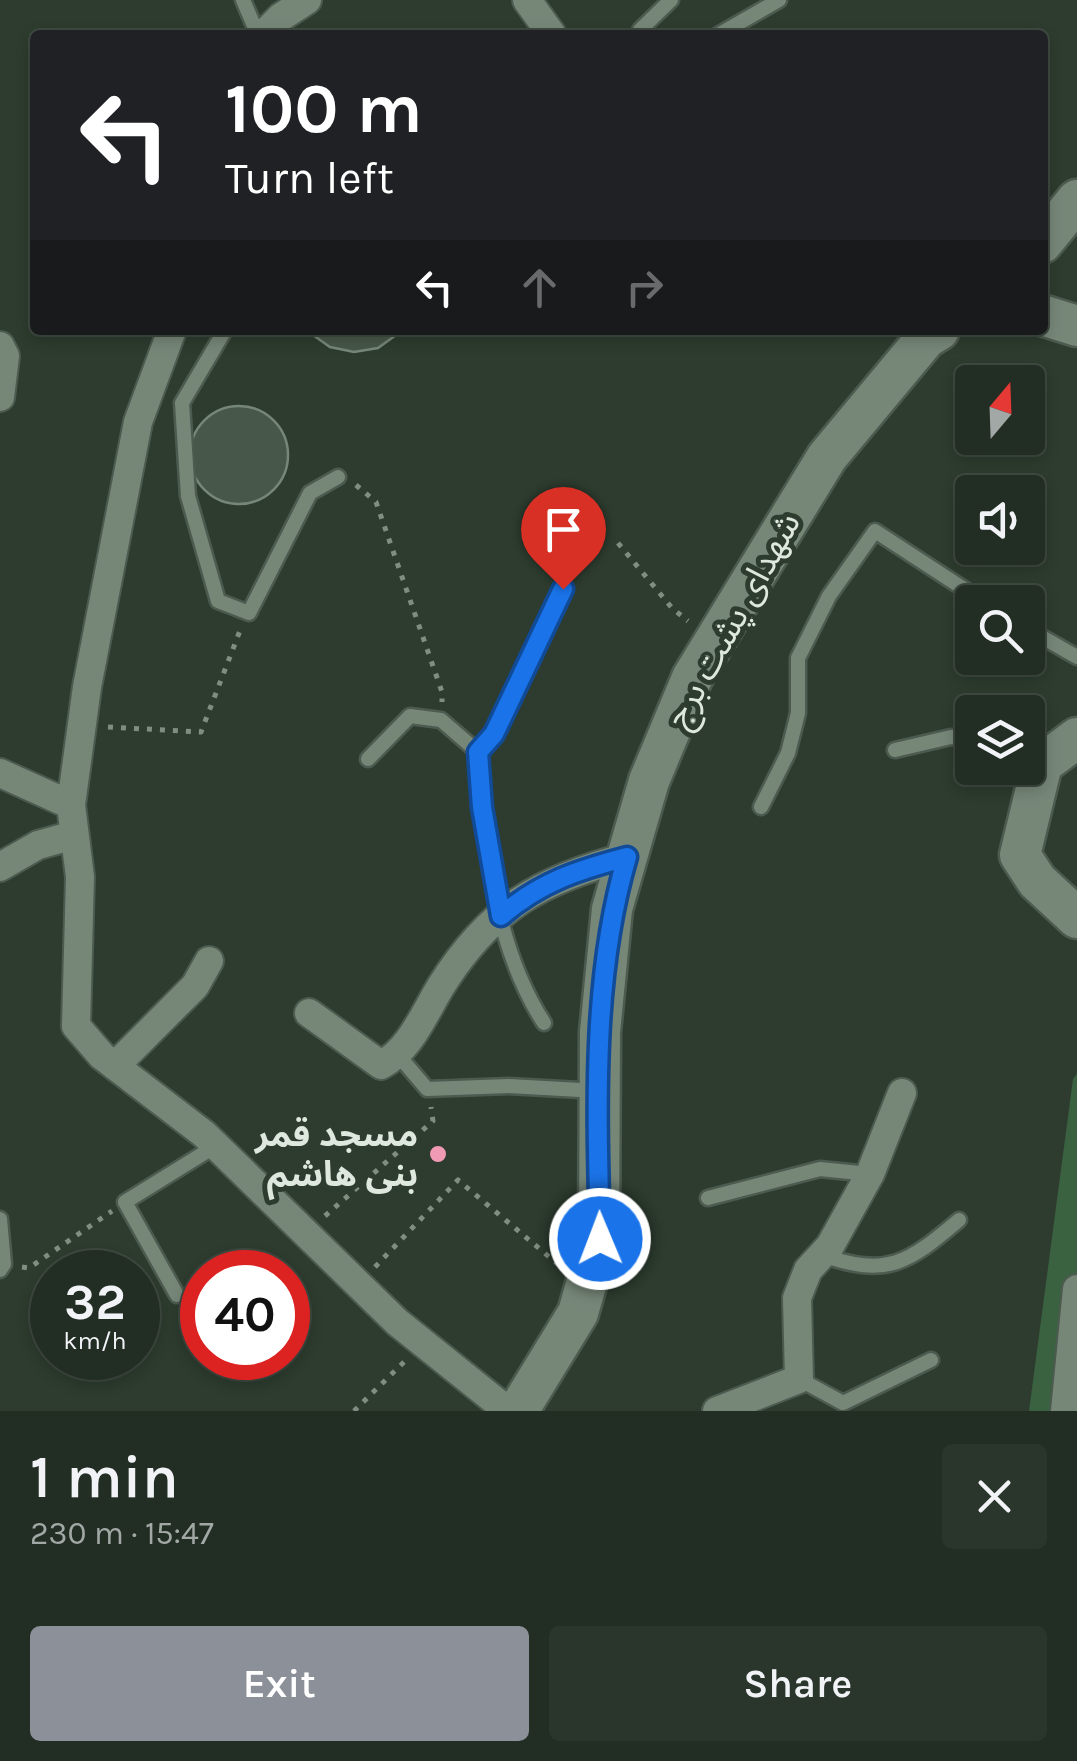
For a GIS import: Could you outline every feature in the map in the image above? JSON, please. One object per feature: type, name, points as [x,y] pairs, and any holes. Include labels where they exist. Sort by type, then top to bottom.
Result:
[{"type":"street","points":[[268,30],[307,0]]},
{"type":"street","points":[[527,0],[548,30]]},
{"type":"street","points":[[1048,236],[1077,200]]},
{"type":"street","points":[[1048,317],[1077,326]]},
{"type":"street","points":[[170,335],[134,440],[70,805],[80,878],[76,1026],[115,1066],[216,1146],[424,1344],[508,1411]]},
{"type":"street","name":"شهدای پشت برج","points":[[518,1411],[578,1312],[600,1239],[598,1091],[612,910],[649,780],[692,678],[827,457],[931,335]]},
{"type":"street","points":[[0,346],[5,356],[0,397]]},
{"type":"street","points":[[1045,759],[1077,738]]},
{"type":"street","points":[[0,773],[70,805]]},
{"type":"street","points":[[1032,785],[1020,855],[1037,881],[1077,918]]},
{"type":"street","points":[[0,867],[38,845],[74,835]]},
{"type":"street","points":[[309,1013],[381,1065],[399,1056],[455,964],[528,892],[566,873],[627,857]]},
{"type":"street","points":[[115,1066],[196,986],[209,961]]},
{"type":"street","points":[[718,1411],[799,1380],[798,1298],[808,1270],[822,1255],[870,1174],[902,1094]]},
{"type":"street","points":[[1066,1411],[1077,1289]]},
{"type":"lane","points":[[243,0],[258,30]]},
{"type":"lane","points":[[640,30],[671,0]]},
{"type":"lane","points":[[727,30],[779,0]]},
{"type":"lane","points":[[222,335],[182,403],[188,496],[218,601],[250,612],[310,494],[338,477]]},
{"type":"lane","points":[[761,806],[788,753],[795,726],[798,658],[829,596],[875,531],[958,585]]},
{"type":"lane","points":[[478,752],[494,734],[563,589]]},
{"type":"lane","points":[[1045,639],[1077,657]]},
{"type":"lane","points":[[368,758],[410,716],[441,720],[478,752],[482,807],[501,916],[523,990],[544,1023]]},
{"type":"lane","points":[[895,750],[955,737]]},
{"type":"lane","points":[[399,1056],[427,1089],[509,1086],[598,1091]]},
{"type":"lane","points":[[177,1295],[125,1202],[216,1146]]},
{"type":"lane","points":[[708,1198],[820,1168],[870,1174]]},
{"type":"lane","points":[[0,1220],[2,1267]]},
{"type":"lane","points":[[822,1255],[882,1268],[916,1256],[959,1220]]},
{"type":"lane","points":[[799,1380],[843,1403],[931,1360]]},
{"type":"path","points":[[338,477],[363,488],[376,502],[442,692],[441,720]]},
{"type":"path","points":[[618,543],[672,608],[714,641]]},
{"type":"path","points":[[82,726],[201,732],[230,648],[250,612]]},
{"type":"path","points":[[307,1233],[433,1120],[427,1089]]},
{"type":"path","points":[[359,1284],[458,1180],[586,1287]]},
{"type":"path","points":[[2,1267],[29,1268],[125,1202]]},
{"type":"path","points":[[354,1411],[424,1344]]},
{"type":"green space","points":[[1077,1074],[1077,1411],[1029,1411],[1073,1079]]},
{"type":"building","points":[[313,335],[396,335],[378,348],[354,352],[330,347]]},
{"type":"building","points":[[239,406],[258,410],[274,420],[284,436],[288,455],[284,474],[274,490],[258,500],[239,504],[220,500],[204,490],[194,474],[190,455],[194,436],[204,420],[220,410]]},
{"type":"place","name":"مسجد قمر بنی هاشم","points":[[438,1154]]},
{"type":"route","points":[[563,589],[494,734],[478,752],[482,807],[501,916],[528,892],[566,873],[627,857],[612,910],[600,1032],[600,1239]]}]
